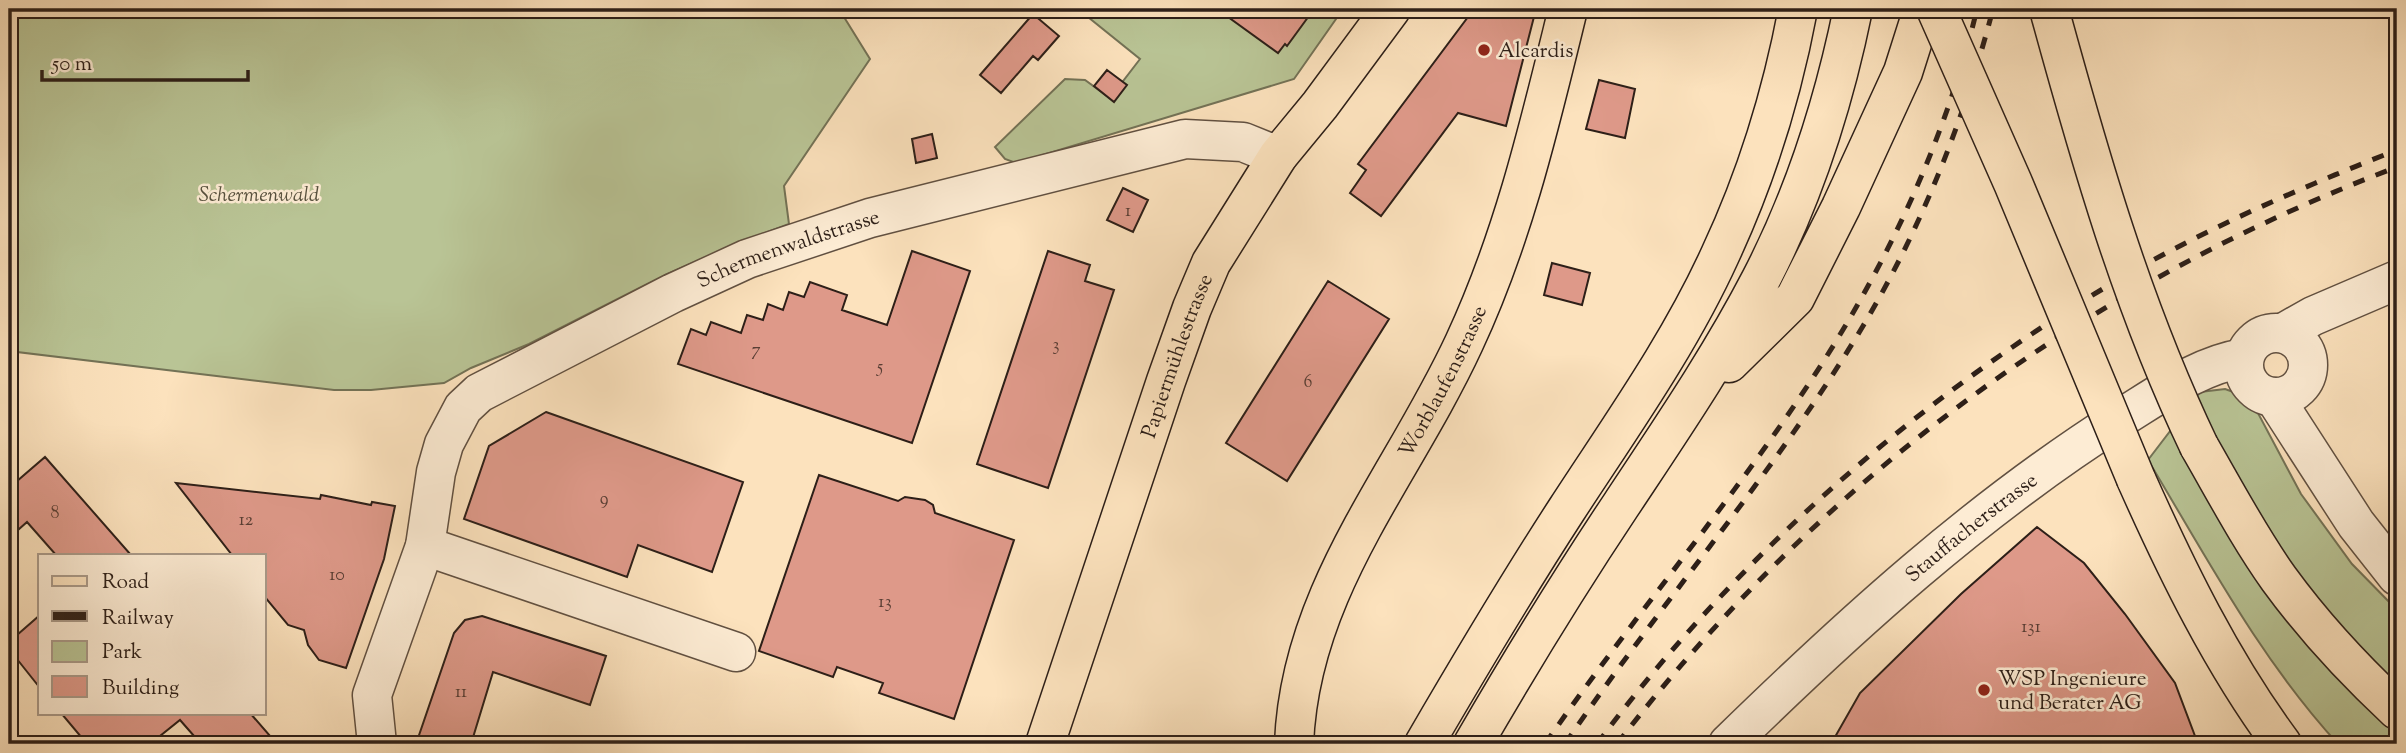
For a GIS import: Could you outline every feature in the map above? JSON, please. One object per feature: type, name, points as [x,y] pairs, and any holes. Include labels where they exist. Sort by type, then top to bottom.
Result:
[{"type":"main road","name":"Papiermühlestrasse","points":[[1045,744],[1192,308],[1211,263],[1278,156],[1320,105],[1391,9]]},
{"type":"main road","name":"Worblaufenstrasse","points":[[1294,744],[1300,687],[1308,652],[1334,582],[1368,515],[1457,357],[1500,256],[1521,194],[1568,9]]},
{"type":"main road","points":[[1776,9],[1780,95]]},
{"type":"main road","points":[[1424,744],[1469,666],[1648,385],[1686,322],[1720,257],[1748,190],[1780,95],[1798,9]]},
{"type":"main road","points":[[1482,729],[1572,582],[1732,332],[1762,278],[1794,209],[1821,137],[1843,58],[1853,9]]},
{"type":"main road","points":[[1936,9],[2013,183],[2136,479],[2194,601],[2282,744]]},
{"type":"main road","points":[[2049,9],[2120,253],[2172,389],[2199,446],[2239,517],[2279,579],[2323,635],[2397,710]]},
{"type":"main road","points":[[1685,406],[1795,298],[1903,72],[1918,27]]},
{"type":"street","name":"Schermenwaldstrasse","points":[[377,744],[372,695],[425,546],[436,472],[444,444],[457,416],[469,402],[494,384],[735,264],[793,242],[870,218],[1177,140],[1243,142],[1278,156]]},
{"type":"street","points":[[2283,333],[2298,342],[2304,350],[2307,372],[2304,380],[2291,393],[2274,397],[2256,391],[2250,384],[2244,358],[2252,343],[2266,334],[2283,333],[2313,316],[2397,280]]},
{"type":"street","name":"Stauffacherstrasse","points":[[1728,744],[1899,585],[2016,489],[2070,451],[2198,373],[2223,361],[2244,358]]},
{"type":"street","points":[[2274,397],[2356,524],[2397,576]]},
{"type":"street","points":[[425,546],[736,652]]},
{"type":"green space","name":"Schermenwald","points":[[9,9],[839,9],[870,59],[784,186],[789,224],[665,275],[529,344],[471,368],[444,383],[371,390],[334,390],[9,351]]},
{"type":"green space","points":[[1078,9],[1343,9],[1294,79],[1016,163],[1005,159],[995,147],[1065,79],[1085,80],[1110,98],[1140,59]]},
{"type":"green space","points":[[2225,389],[2250,398],[2301,494],[2352,564],[2397,610],[2397,744],[2338,744],[2259,643],[2148,460],[2200,392]]},
{"type":"building","points":[[1217,9],[1314,9],[1287,46],[1285,44],[1278,53]]},
{"type":"building","points":[[1474,9],[1536,9],[1506,126],[1458,113],[1381,216],[1350,193],[1366,170],[1358,164]]},
{"type":"building","points":[[1033,14],[1059,36],[1038,60],[1033,56],[1001,93],[980,75]]},
{"type":"building","points":[[1107,70],[1127,85],[1114,102],[1094,86]]},
{"type":"building","points":[[1599,80],[1635,89],[1625,138],[1586,129]]},
{"type":"building","points":[[932,134],[937,158],[916,163],[912,139]]},
{"type":"building","points":[[1123,188],[1148,200],[1133,232],[1107,220]]},
{"type":"building","points":[[912,251],[970,271],[912,443],[678,364],[691,329],[706,335],[711,322],[741,333],[747,315],[763,320],[768,304],[783,310],[789,292],[804,297],[810,282],[847,295],[842,310],[887,325]]},
{"type":"building","points":[[1048,251],[1090,265],[1085,281],[1114,290],[1048,488],[977,464]]},
{"type":"building","points":[[1552,263],[1590,273],[1582,305],[1544,295]]},
{"type":"building","points":[[1328,281],[1389,319],[1287,481],[1226,443]]},
{"type":"building","points":[[546,412],[743,482],[712,572],[638,545],[627,577],[464,519],[489,446]]},
{"type":"building","points":[[45,457],[130,554],[55,554],[27,522],[9,538],[9,488]]},
{"type":"building","points":[[819,475],[898,501],[905,497],[925,500],[933,505],[935,513],[1014,540],[954,719],[879,693],[883,683],[837,667],[833,677],[759,651]]},
{"type":"building","points":[[176,483],[320,499],[321,495],[371,505],[372,502],[395,506],[384,559],[346,668],[319,660],[308,645],[304,630],[288,625],[266,598],[266,554],[231,554]]},
{"type":"building","points":[[2037,527],[2084,563],[2125,614],[2175,683],[2198,744],[1831,744],[1860,693],[1961,594]]},
{"type":"building","points":[[482,616],[606,656],[590,705],[493,672],[471,744],[416,744],[454,633],[465,620]]},
{"type":"building","points":[[38,617],[38,685],[9,649],[9,642]]},
{"type":"building","points":[[62,714],[251,714],[277,744],[201,744],[180,720],[150,744],[87,744]]},
{"type":"railway","points":[[1545,744],[1756,460],[1848,321],[1915,192],[1950,102],[1977,9]]},
{"type":"railway","points":[[1565,744],[1793,433],[1863,326],[1904,250],[1939,172],[1969,91],[1993,9]]},
{"type":"railway","points":[[1597,744],[1652,674],[1711,607],[1773,543],[1838,482],[1978,371],[2052,321],[2160,256],[2260,207],[2397,150]]},
{"type":"railway","points":[[1617,744],[1696,648],[1781,559],[1871,477],[1966,401],[2067,332],[2172,270],[2282,215],[2397,167]]},
{"type":"place","name":"Alcardis","points":[[1484,50]]},
{"type":"place","name":"WSP Ingenieure und Berater AG","points":[[1984,690]]}]
